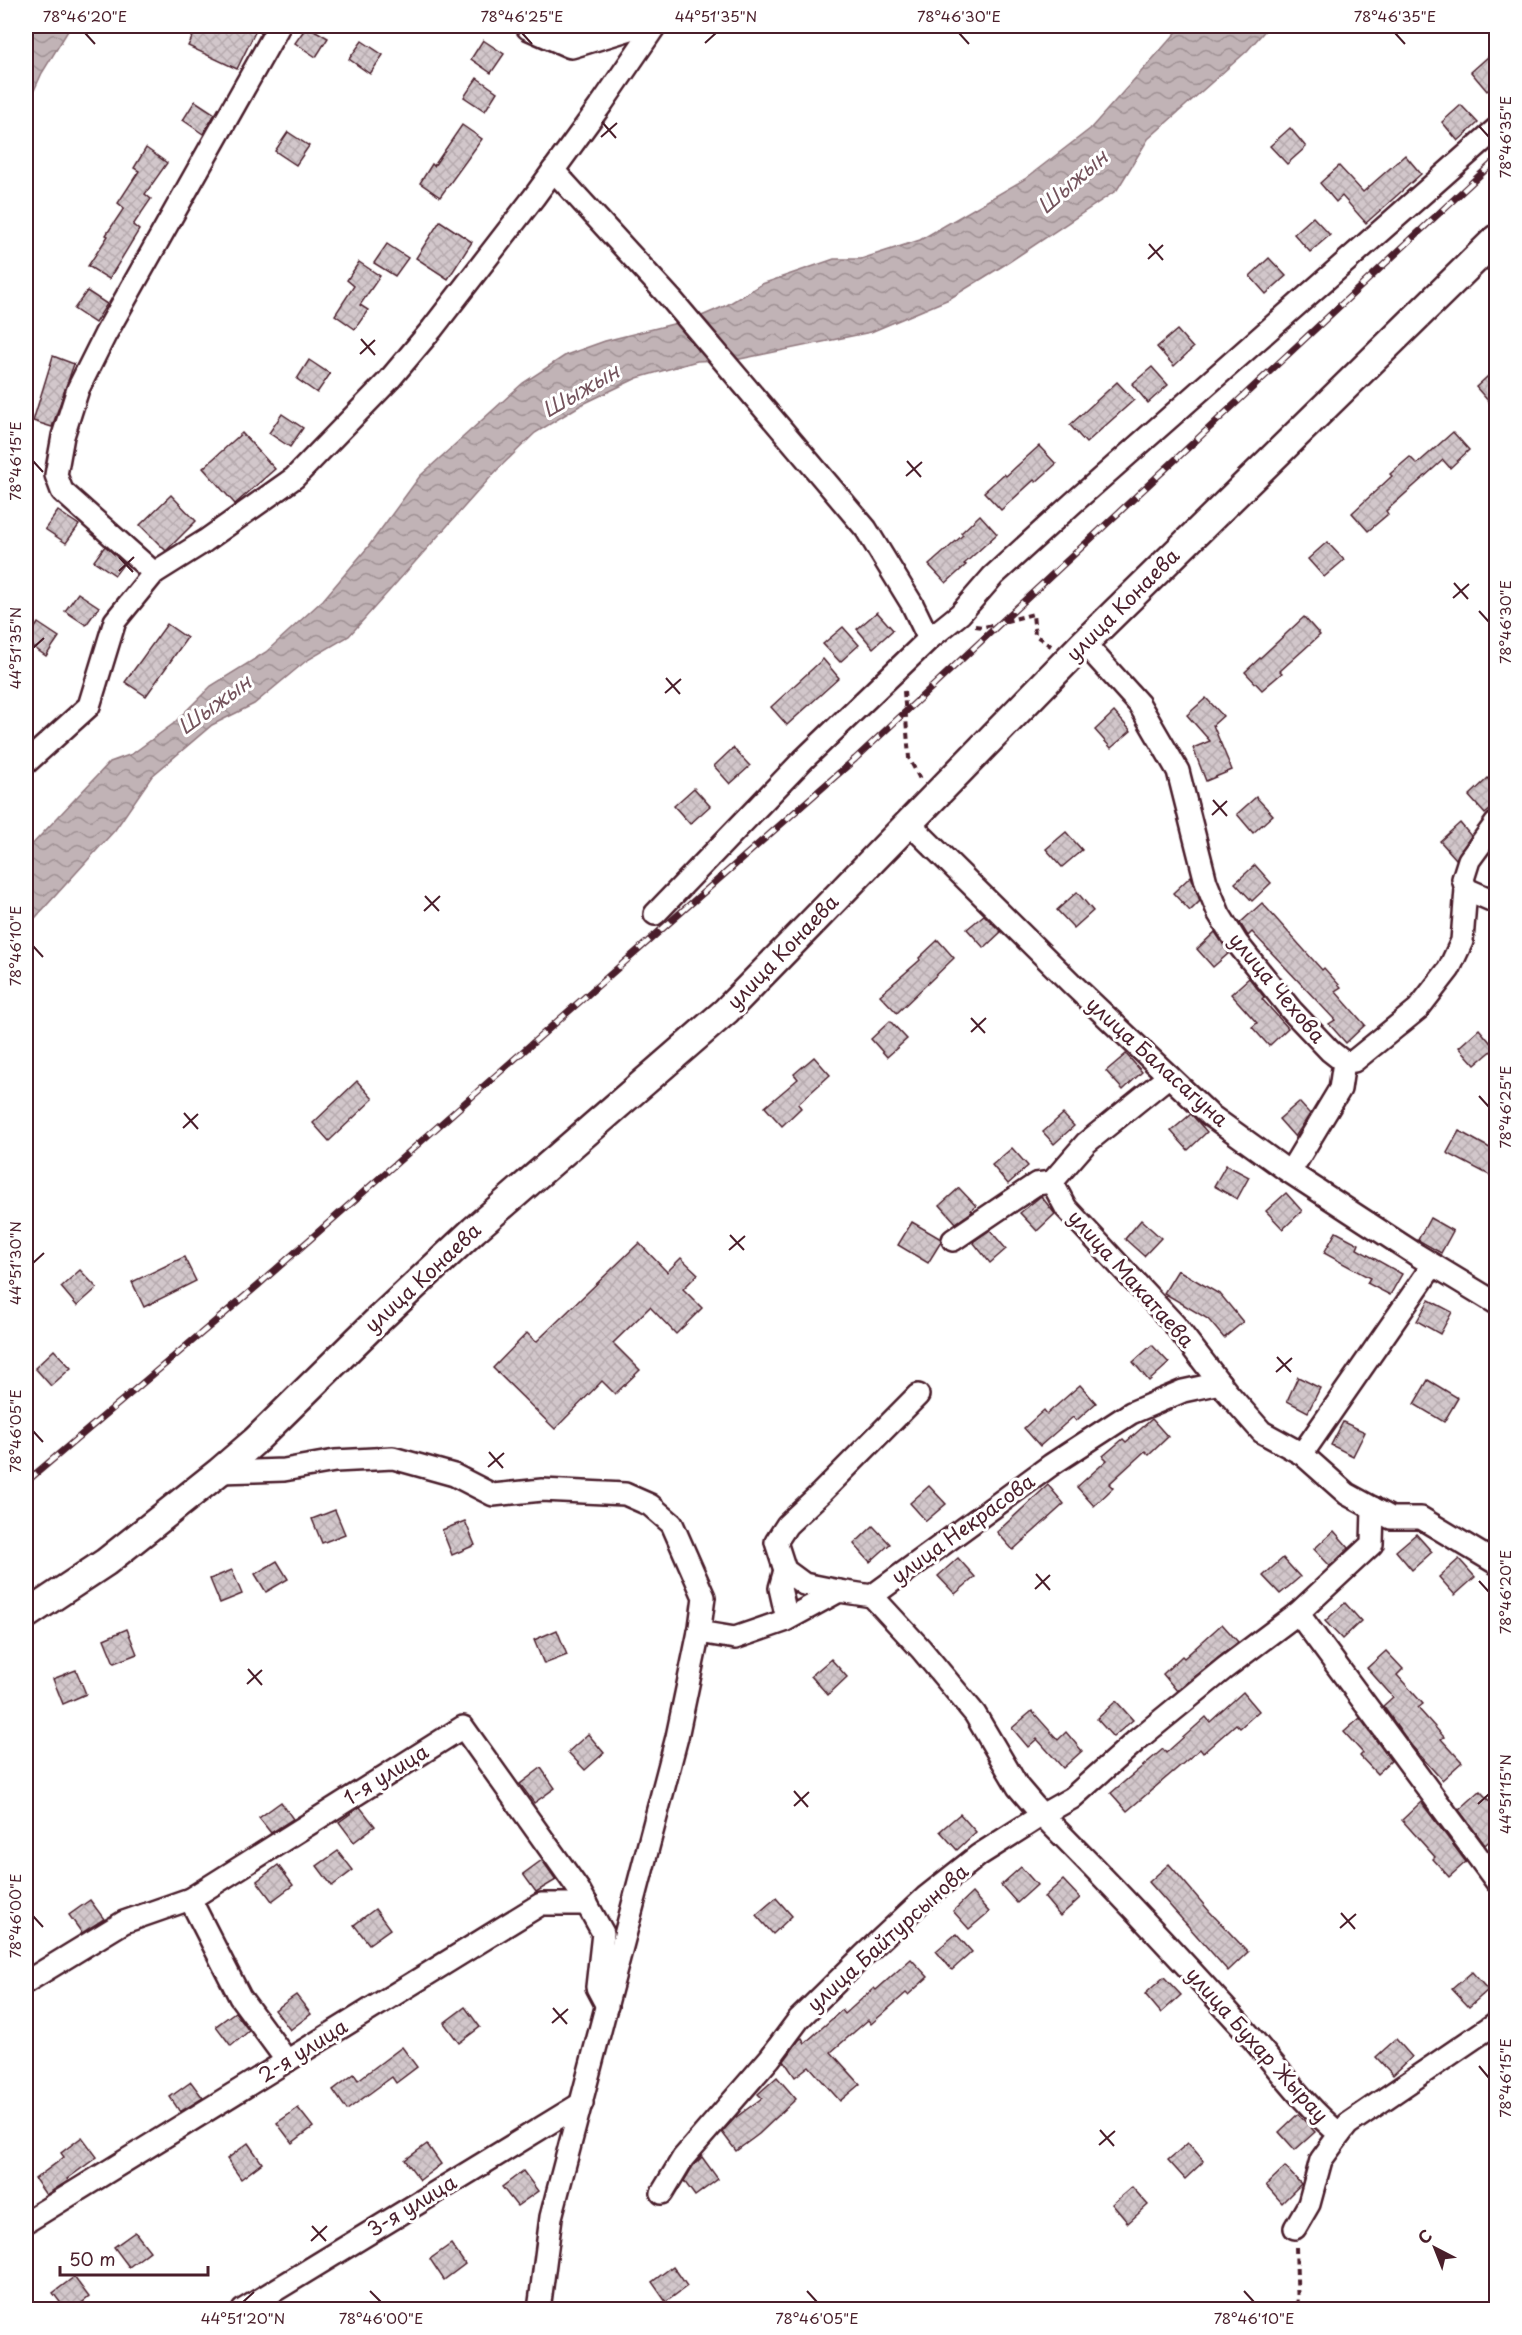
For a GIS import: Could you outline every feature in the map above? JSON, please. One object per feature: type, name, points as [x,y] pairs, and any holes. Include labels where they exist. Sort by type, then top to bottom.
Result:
[{"type":"street","points":[[154,573],[62,491],[56,475],[63,436],[78,389],[105,335],[279,26]]},
{"type":"street","points":[[530,26],[571,44],[630,26]]},
{"type":"street","points":[[26,763],[89,706],[115,621],[154,573],[205,541],[294,478],[389,380],[432,329],[554,170],[655,26]]},
{"type":"street","points":[[655,914],[803,760],[929,639],[952,620],[993,576],[1497,129]]},
{"type":"street","points":[[554,170],[672,300],[866,529],[912,604],[929,639]]},
{"type":"street","name":"улица Конаева","points":[[26,1615],[106,1562],[255,1441],[474,1230],[726,1011],[1079,648],[1497,239]]},
{"type":"street","name":"улица Чехова","points":[[1079,648],[1139,704],[1178,771],[1206,882],[1219,915],[1237,943],[1291,1010],[1330,1051],[1344,1062]]},
{"type":"street","name":"улица Баласагуна","points":[[909,823],[1071,983],[1210,1115],[1290,1172],[1497,1303]]},
{"type":"street","points":[[1290,1172],[1340,1089],[1344,1062],[1354,1061],[1418,1009],[1449,969],[1462,940],[1466,889],[1463,879],[1469,860],[1497,823]]},
{"type":"street","points":[[1466,889],[1497,902]]},
{"type":"street","points":[[953,1240],[1036,1184],[1053,1182],[1086,1143],[1169,1076]]},
{"type":"street","name":"улица Макатаева","points":[[1053,1182],[1066,1208],[1175,1325],[1262,1432],[1302,1454],[1347,1494],[1372,1508],[1391,1518],[1421,1518],[1497,1563]]},
{"type":"street","points":[[1302,1454],[1434,1265]]},
{"type":"street","name":"улица Некрасова","points":[[785,1570],[804,1584],[872,1596],[970,1527],[1051,1465],[1131,1413],[1183,1391],[1220,1383]]},
{"type":"street","points":[[787,1619],[780,1588],[785,1570],[776,1542],[787,1525],[918,1395]]},
{"type":"street","points":[[219,1472],[284,1470],[335,1461],[393,1458],[454,1475],[494,1495],[542,1490],[626,1494],[650,1505],[672,1524],[704,1597],[677,1737],[551,2217],[539,2310]]},
{"type":"street","name":"улица Байтурсынова","points":[[662,2193],[683,2158],[771,2058],[800,2019],[862,1956],[926,1897],[979,1855],[1072,1798],[1137,1740],[1298,1613],[1371,1544],[1372,1508]]},
{"type":"street","points":[[699,1632],[735,1638],[787,1619],[839,1591]]},
{"type":"street","points":[[872,1596],[921,1649],[975,1714],[1018,1787],[1042,1815]]},
{"type":"street","points":[[1298,1613],[1497,1881]]},
{"type":"street","name":"1-я улица","points":[[26,1982],[124,1922],[190,1899],[463,1727],[587,1904],[603,1933],[597,1987],[607,2006]]},
{"type":"street","name":"улица Бухар Жырау","points":[[1042,1815],[1109,1883],[1207,1989],[1278,2067],[1321,2119],[1340,2134],[1348,2124],[1497,2023]]},
{"type":"street","points":[[190,1899],[240,1997],[287,2061]]},
{"type":"street","name":"2-я улица","points":[[26,2222],[541,1904],[587,1904]]},
{"type":"street","name":"3-я улица","points":[[243,2310],[582,2103]]},
{"type":"street","points":[[1295,2228],[1309,2204],[1321,2160],[1340,2134]]},
{"type":"path","points":[[952,620],[966,625],[984,627],[1033,614],[1035,635],[1051,646],[1079,648]]},
{"type":"path","points":[[909,658],[903,689],[909,758],[931,800]]},
{"type":"path","points":[[1295,2228],[1298,2310]]},
{"type":"water","points":[[26,26],[71,26],[42,73],[26,108]]},
{"type":"water","name":"Шыжын","points":[[1182,26],[1269,26],[1247,51],[1148,139],[1117,190],[949,299],[871,332],[740,359],[697,361],[637,378],[581,405],[535,433],[497,470],[349,636],[306,661],[254,704],[212,725],[152,776],[115,830],[26,928],[26,851],[110,762],[132,754],[173,724],[211,686],[266,652],[323,600],[368,547],[420,476],[523,383],[566,355],[605,341],[697,318],[727,305],[762,284],[834,259],[861,259],[920,240],[1025,179],[1090,129]]},
{"type":"building","points":[[198,26],[258,26],[237,69],[188,46]]},
{"type":"building","points":[[307,26],[328,38],[316,57],[295,43]]},
{"type":"building","points":[[483,40],[504,54],[491,73],[471,59]]},
{"type":"building","points":[[362,41],[383,55],[370,74],[349,59]]},
{"type":"building","points":[[1497,49],[1497,82],[1487,91],[1471,72]]},
{"type":"building","points":[[477,78],[497,92],[485,111],[464,97]]},
{"type":"building","points":[[195,101],[215,114],[203,134],[183,120]]},
{"type":"building","points":[[1461,105],[1478,123],[1458,141],[1442,122]]},
{"type":"building","points":[[462,125],[482,139],[440,197],[420,183]]},
{"type":"building","points":[[1290,128],[1306,147],[1287,164],[1270,146]]},
{"type":"building","points":[[288,132],[309,146],[296,165],[275,151]]},
{"type":"building","points":[[146,148],[167,163],[145,194],[151,199],[133,225],[139,230],[109,279],[88,266],[124,208],[118,203],[139,171],[134,168]]},
{"type":"building","points":[[1405,155],[1421,174],[1366,223],[1342,196],[1336,202],[1320,183],[1339,166],[1363,192]]},
{"type":"building","points":[[1313,217],[1330,235],[1310,252],[1294,234]]},
{"type":"building","points":[[440,221],[472,242],[448,279],[416,258]]},
{"type":"building","points":[[387,244],[408,258],[395,276],[374,263]]},
{"type":"building","points":[[1269,258],[1286,276],[1266,294],[1250,276]]},
{"type":"building","points":[[359,262],[380,276],[360,305],[368,310],[355,329],[335,315],[354,286],[347,280]]},
{"type":"building","points":[[87,291],[107,304],[95,323],[74,309]]},
{"type":"building","points":[[1177,330],[1193,348],[1174,366],[1157,347]]},
{"type":"building","points":[[53,356],[74,364],[52,427],[33,421]]},
{"type":"building","points":[[309,360],[330,374],[317,393],[297,379]]},
{"type":"building","points":[[1152,367],[1168,385],[1148,403],[1132,384]]},
{"type":"building","points":[[1497,368],[1497,411],[1476,387]]},
{"type":"building","points":[[1117,382],[1134,400],[1086,443],[1070,425]]},
{"type":"building","points":[[282,414],[303,428],[290,447],[269,433]]},
{"type":"building","points":[[1453,432],[1469,450],[1450,468],[1443,460],[1386,511],[1388,514],[1368,531],[1352,513],[1410,457],[1417,464]]},
{"type":"building","points":[[242,433],[275,469],[235,504],[203,468]]},
{"type":"building","points":[[1039,446],[1056,464],[1036,482],[1034,480],[1001,510],[984,492],[1004,474],[1006,476]]},
{"type":"building","points":[[171,495],[196,521],[166,551],[140,525]]},
{"type":"building","points":[[58,511],[79,525],[66,543],[45,529]]},
{"type":"building","points":[[980,515],[997,534],[946,583],[929,565],[963,535],[961,533]]},
{"type":"building","points":[[1327,542],[1344,560],[1324,577],[1308,559]]},
{"type":"building","points":[[105,546],[124,563],[115,575],[94,561]]},
{"type":"building","points":[[78,593],[99,607],[86,625],[65,611]]},
{"type":"building","points":[[877,612],[893,630],[873,648],[857,629]]},
{"type":"building","points":[[1304,617],[1320,635],[1262,690],[1245,672]]},
{"type":"building","points":[[38,623],[59,637],[46,656],[26,642]]},
{"type":"building","points":[[167,624],[187,638],[146,696],[125,682]]},
{"type":"building","points":[[843,627],[859,645],[840,662],[823,644]]},
{"type":"building","points":[[823,659],[839,678],[787,725],[771,707]]},
{"type":"building","points":[[1206,698],[1223,716],[1213,725],[1232,770],[1206,781],[1193,748],[1210,741],[1187,715]]},
{"type":"building","points":[[1114,712],[1131,731],[1111,748],[1095,730]]},
{"type":"building","points":[[733,748],[750,766],[730,784],[714,766]]},
{"type":"building","points":[[1488,778],[1497,787],[1497,804],[1485,814],[1469,796]]},
{"type":"building","points":[[694,788],[710,806],[690,824],[674,806]]},
{"type":"building","points":[[1256,797],[1273,815],[1253,833],[1237,814]]},
{"type":"building","points":[[1460,823],[1471,836],[1456,859],[1440,841]]},
{"type":"building","points":[[1066,832],[1082,850],[1062,867],[1046,849]]},
{"type":"building","points":[[1255,865],[1271,883],[1252,901],[1235,883]]},
{"type":"building","points":[[1191,876],[1200,901],[1190,911],[1173,893]]},
{"type":"building","points":[[1077,892],[1093,911],[1074,928],[1057,910]]},
{"type":"building","points":[[1262,903],[1322,970],[1324,968],[1341,987],[1335,991],[1365,1025],[1346,1043],[1329,1024],[1335,1020],[1252,932],[1248,936],[1240,923]]},
{"type":"building","points":[[984,915],[1001,932],[984,948],[967,929]]},
{"type":"building","points":[[1215,932],[1229,953],[1213,967],[1197,949]]},
{"type":"building","points":[[938,940],[954,958],[897,1013],[880,995],[920,960],[919,958]]},
{"type":"building","points":[[1249,978],[1264,997],[1262,999],[1288,1028],[1269,1046],[1252,1027],[1257,1023],[1231,994]]},
{"type":"building","points":[[890,1021],[907,1039],[887,1057],[871,1039]]},
{"type":"building","points":[[1479,1029],[1495,1048],[1475,1065],[1459,1047]]},
{"type":"building","points":[[1126,1054],[1142,1072],[1123,1090],[1106,1071]]},
{"type":"building","points":[[814,1057],[830,1075],[798,1104],[801,1108],[782,1126],[765,1107],[798,1079],[794,1074]]},
{"type":"building","points":[[357,1081],[373,1099],[329,1141],[313,1123]]},
{"type":"building","points":[[1299,1102],[1310,1114],[1295,1137],[1279,1119]]},
{"type":"building","points":[[1063,1114],[1074,1126],[1054,1144],[1043,1132]]},
{"type":"building","points":[[1191,1114],[1207,1132],[1188,1150],[1171,1131]]},
{"type":"building","points":[[1459,1131],[1497,1152],[1497,1179],[1447,1153]]},
{"type":"building","points":[[1012,1148],[1028,1166],[1008,1184],[992,1165]]},
{"type":"building","points":[[1226,1165],[1249,1177],[1237,1199],[1214,1186]]},
{"type":"building","points":[[959,1188],[976,1206],[971,1210],[973,1211],[956,1223],[940,1205]]},
{"type":"building","points":[[1286,1193],[1302,1211],[1283,1229],[1266,1211]]},
{"type":"building","points":[[1041,1196],[1055,1214],[1037,1231],[1020,1213]]},
{"type":"building","points":[[1430,1218],[1453,1231],[1441,1253],[1418,1240]]},
{"type":"building","points":[[1141,1220],[1161,1238],[1144,1256],[1125,1239]]},
{"type":"building","points":[[912,1222],[941,1239],[928,1263],[898,1245]]},
{"type":"building","points":[[990,1230],[1006,1249],[990,1263],[973,1242]]},
{"type":"building","points":[[1336,1232],[1359,1244],[1357,1249],[1402,1274],[1390,1295],[1367,1283],[1370,1278],[1324,1253]]},
{"type":"building","points":[[639,1243],[667,1272],[681,1258],[698,1274],[683,1289],[702,1308],[676,1334],[650,1307],[613,1343],[640,1370],[615,1394],[602,1381],[555,1429],[493,1368],[527,1333],[536,1342]]},
{"type":"building","points":[[184,1257],[196,1281],[144,1307],[132,1282]]},
{"type":"building","points":[[80,1270],[97,1288],[77,1306],[61,1287]]},
{"type":"building","points":[[1178,1270],[1221,1295],[1243,1322],[1224,1338],[1208,1319],[1164,1293]]},
{"type":"building","points":[[1429,1300],[1452,1312],[1440,1334],[1417,1321]]},
{"type":"building","points":[[1152,1345],[1169,1363],[1149,1381],[1133,1362]]},
{"type":"building","points":[[54,1350],[71,1368],[51,1386],[35,1368]]},
{"type":"building","points":[[1298,1377],[1320,1388],[1308,1412],[1287,1401]]},
{"type":"building","points":[[1428,1380],[1458,1398],[1444,1422],[1414,1404]]},
{"type":"building","points":[[1080,1385],[1096,1403],[1076,1421],[1073,1417],[1040,1446],[1024,1428],[1044,1410],[1047,1414]]},
{"type":"building","points":[[1152,1419],[1168,1437],[1149,1455],[1145,1451],[1109,1484],[1113,1488],[1094,1506],[1077,1487],[1107,1460],[1103,1456],[1123,1439],[1126,1442]]},
{"type":"building","points":[[1343,1422],[1365,1432],[1353,1456],[1331,1445]]},
{"type":"building","points":[[1048,1485],[1064,1504],[1013,1550],[997,1532]]},
{"type":"building","points":[[929,1486],[946,1504],[926,1521],[910,1503]]},
{"type":"building","points":[[335,1510],[345,1534],[322,1543],[312,1519]]},
{"type":"building","points":[[465,1521],[475,1545],[452,1555],[442,1530]]},
{"type":"building","points":[[873,1526],[890,1544],[870,1562],[854,1544]]},
{"type":"building","points":[[1334,1531],[1349,1548],[1330,1566],[1314,1549]]},
{"type":"building","points":[[1416,1534],[1432,1552],[1412,1570],[1396,1551]]},
{"type":"building","points":[[958,1558],[975,1577],[955,1594],[938,1576]]},
{"type":"building","points":[[1283,1558],[1300,1577],[1280,1594],[1263,1576]]},
{"type":"building","points":[[1459,1559],[1475,1577],[1455,1595],[1439,1577]]},
{"type":"building","points":[[277,1561],[288,1579],[266,1592],[255,1574]]},
{"type":"building","points":[[232,1570],[242,1594],[220,1603],[210,1579]]},
{"type":"building","points":[[1345,1603],[1361,1621],[1342,1639],[1325,1621]]},
{"type":"building","points":[[1222,1624],[1238,1642],[1177,1691],[1163,1674]]},
{"type":"building","points":[[127,1629],[137,1654],[114,1663],[104,1639]]},
{"type":"building","points":[[557,1630],[567,1655],[544,1664],[534,1640]]},
{"type":"building","points":[[1386,1651],[1403,1669],[1397,1675],[1423,1704],[1418,1708],[1444,1737],[1441,1739],[1462,1762],[1442,1780],[1411,1745],[1383,1706],[1393,1697],[1367,1668]]},
{"type":"building","points":[[831,1659],[847,1677],[828,1695],[811,1676]]},
{"type":"building","points":[[76,1670],[86,1694],[63,1704],[53,1679]]},
{"type":"building","points":[[1243,1692],[1259,1711],[1240,1728],[1236,1724],[1203,1753],[1200,1749],[1127,1811],[1111,1793],[1163,1749],[1166,1753],[1206,1717],[1210,1722]]},
{"type":"building","points":[[1116,1701],[1133,1720],[1113,1737],[1097,1719]]},
{"type":"building","points":[[1032,1711],[1058,1740],[1066,1732],[1082,1751],[1063,1768],[1037,1739],[1028,1747],[1012,1728]]},
{"type":"building","points":[[1360,1718],[1391,1761],[1377,1774],[1360,1756],[1363,1753],[1344,1732]]},
{"type":"building","points":[[588,1734],[604,1753],[585,1770],[568,1752]]},
{"type":"building","points":[[541,1768],[555,1788],[534,1803],[520,1784]]},
{"type":"building","points":[[1480,1791],[1497,1809],[1497,1834],[1485,1845],[1459,1810]]},
{"type":"building","points":[[281,1802],[293,1819],[271,1833],[259,1818]]},
{"type":"building","points":[[1421,1802],[1466,1862],[1449,1877],[1433,1859],[1435,1857],[1402,1820]]},
{"type":"building","points":[[360,1807],[375,1826],[354,1842],[339,1822]]},
{"type":"building","points":[[960,1814],[976,1832],[957,1850],[940,1831]]},
{"type":"building","points":[[338,1851],[353,1870],[332,1886],[317,1866]]},
{"type":"building","points":[[542,1860],[556,1880],[536,1892],[523,1874]]},
{"type":"building","points":[[1169,1864],[1248,1952],[1228,1971],[1149,1882]]},
{"type":"building","points":[[278,1865],[293,1885],[272,1901],[257,1881]]},
{"type":"building","points":[[1021,1867],[1037,1885],[1017,1903],[1001,1885]]},
{"type":"building","points":[[1063,1880],[1080,1898],[1060,1916],[1044,1897]]},
{"type":"building","points":[[972,1893],[989,1912],[969,1929],[953,1911]]},
{"type":"building","points":[[776,1898],[792,1916],[773,1934],[756,1915]]},
{"type":"building","points":[[90,1900],[104,1919],[82,1933],[69,1915]]},
{"type":"building","points":[[375,1909],[390,1929],[369,1944],[354,1925]]},
{"type":"building","points":[[956,1934],[972,1952],[952,1970],[936,1951]]},
{"type":"building","points":[[911,1959],[928,1977],[871,2024],[868,2020],[831,2052],[860,2084],[840,2101],[809,2066],[795,2077],[784,2061],[799,2040],[802,2038],[805,2043],[842,2010],[845,2014]]},
{"type":"building","points":[[1472,1972],[1488,1990],[1469,2007],[1452,1989]]},
{"type":"building","points":[[1164,1977],[1181,1995],[1161,2013],[1145,1994]]},
{"type":"building","points":[[296,1995],[311,2014],[290,2030],[275,2010]]},
{"type":"building","points":[[465,2007],[480,2027],[459,2043],[444,2023]]},
{"type":"building","points":[[235,2012],[249,2031],[231,2046],[216,2026]]},
{"type":"building","points":[[1396,2039],[1412,2057],[1393,2075],[1376,2057]]},
{"type":"building","points":[[402,2047],[417,2067],[396,2083],[392,2077],[347,2110],[333,2090],[354,2074],[358,2080]]},
{"type":"building","points":[[777,2077],[796,2099],[759,2134],[736,2151],[722,2132],[735,2118],[762,2098],[758,2094]]},
{"type":"building","points":[[191,2082],[203,2098],[180,2112],[170,2097]]},
{"type":"building","points":[[298,2108],[313,2127],[292,2143],[277,2123]]},
{"type":"building","points":[[1298,2114],[1315,2132],[1295,2150],[1279,2132]]},
{"type":"building","points":[[82,2137],[97,2157],[67,2179],[68,2181],[46,2195],[35,2179],[64,2157],[61,2153]]},
{"type":"building","points":[[248,2143],[262,2163],[241,2179],[227,2159]]},
{"type":"building","points":[[1188,2143],[1204,2161],[1185,2179],[1168,2160]]},
{"type":"building","points":[[427,2144],[441,2164],[420,2180],[405,2160]]},
{"type":"building","points":[[702,2157],[718,2179],[695,2196],[684,2181]]},
{"type":"building","points":[[1285,2167],[1301,2184],[1282,2203],[1266,2185]]},
{"type":"building","points":[[523,2171],[538,2191],[517,2206],[502,2187]]},
{"type":"building","points":[[1132,2187],[1148,2205],[1128,2223],[1112,2204]]},
{"type":"building","points":[[135,2232],[150,2251],[129,2267],[114,2247]]},
{"type":"building","points":[[451,2244],[465,2264],[444,2280],[430,2259]]},
{"type":"building","points":[[673,2266],[687,2286],[666,2302],[652,2282]]},
{"type":"building","points":[[74,2277],[89,2297],[73,2310],[66,2310],[53,2293]]},
{"type":"railway","points":[[26,1482],[257,1286],[855,759],[1496,160]]}]
